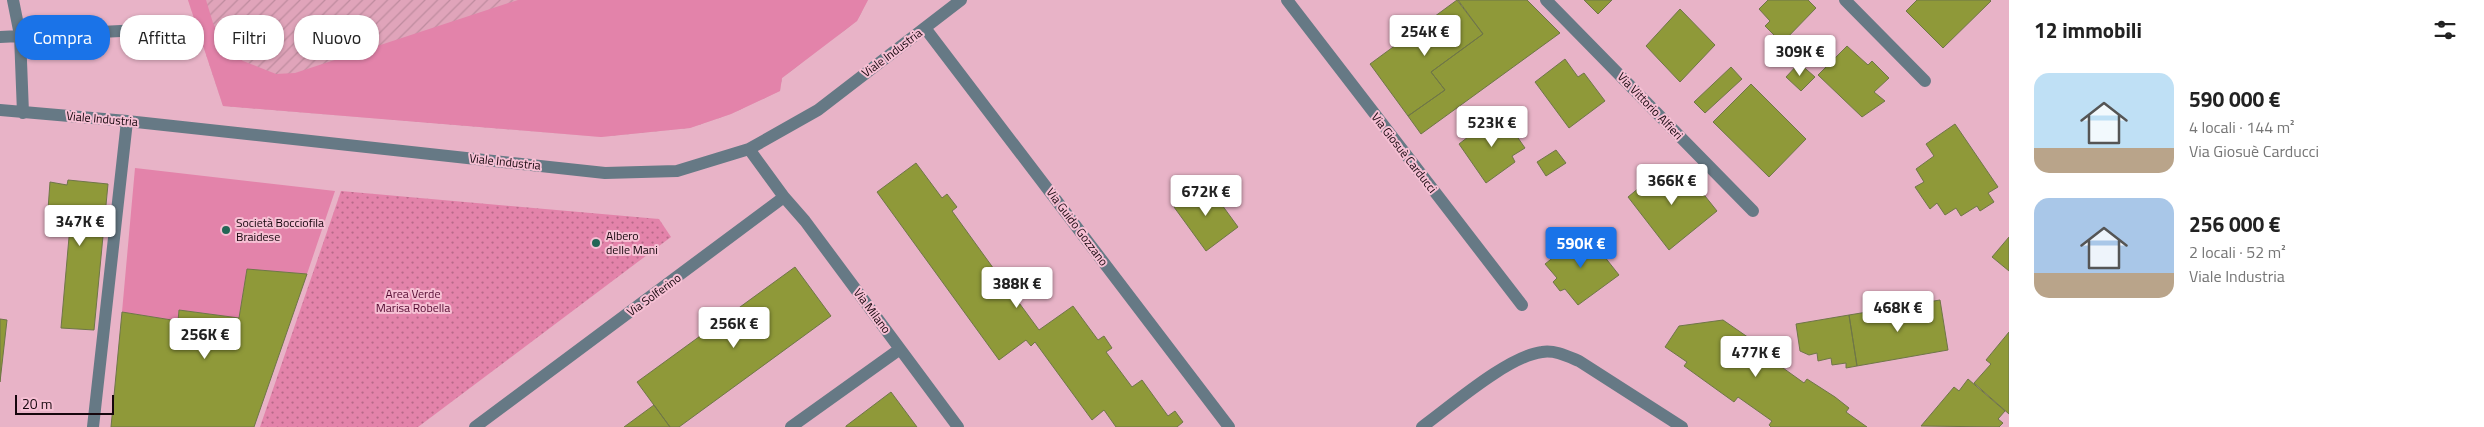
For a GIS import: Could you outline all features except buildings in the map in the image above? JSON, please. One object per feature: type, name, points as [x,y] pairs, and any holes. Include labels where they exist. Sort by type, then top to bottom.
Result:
[{"type":"street","points":[[14,0],[17,15]]},
{"type":"street","name":"Viale Industria","points":[[0,110],[127,121],[605,173],[677,171],[749,148],[818,110],[961,0]]},
{"type":"street","name":"Via Giosuè Carducci","points":[[1287,0],[1522,305]]},
{"type":"street","name":"Via Vittorio Alfieri","points":[[1546,0],[1753,211]]},
{"type":"street","points":[[1845,0],[1925,81]]},
{"type":"street","name":"Via Guido Gozzano","points":[[925,28],[1228,427]]},
{"type":"street","points":[[0,37],[15,36]]},
{"type":"street","points":[[21,60],[23,113]]},
{"type":"street","points":[[93,427],[127,121]]},
{"type":"street","points":[[749,148],[784,197]]},
{"type":"street","name":"Via Milano","points":[[784,197],[805,221],[958,427]]},
{"type":"street","name":"Via Solferino","points":[[475,427],[784,197]]},
{"type":"street","points":[[796,425],[900,349]]},
{"type":"street","points":[[1422,427],[1515,362],[1543,351],[1562,354],[1579,361],[1682,427]]},
{"type":"shaded area","points":[[188,0],[868,0],[857,21],[782,78],[780,91],[731,114],[690,128],[601,137],[223,106],[204,48],[204,15],[193,15]]},
{"type":"green space","points":[[188,0],[206,0],[214,25],[214,60],[242,60],[276,74],[295,73],[335,60],[379,60],[379,46],[518,0],[868,0],[857,21],[782,78],[780,91],[731,114],[690,128],[601,137],[223,106],[204,48],[204,15],[193,15]]},
{"type":"green space","name":"Società Bocciofila Braidese","points":[[135,168],[335,191],[307,274],[247,269],[239,318],[179,310],[178,321],[122,312]]},
{"type":"green space","name":"Area Verde Marisa Robella","points":[[341,191],[659,219],[671,237],[418,427],[260,427]]},
{"type":"place","name":"Società Bocciofila Braidese","points":[[226,230]]},
{"type":"place","name":"Albero delle Mani","points":[[596,243]]}]
